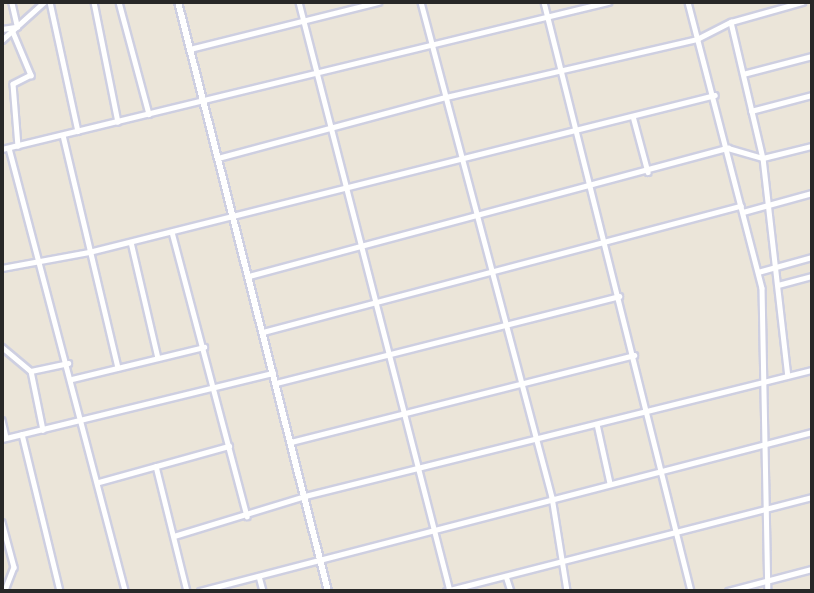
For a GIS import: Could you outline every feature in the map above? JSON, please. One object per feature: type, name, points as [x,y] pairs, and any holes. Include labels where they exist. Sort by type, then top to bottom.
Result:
[{"type":"street","points":[[11,2],[15,29],[31,75],[13,84],[18,146]]},
{"type":"street","points":[[2,40],[44,2]]},
{"type":"street","points":[[50,2],[78,131]]},
{"type":"street","points":[[94,2],[118,121]]},
{"type":"street","points":[[121,2],[149,114]]},
{"type":"street","points":[[178,2],[328,591]]},
{"type":"street","points":[[299,2],[449,591],[812,497]]},
{"type":"street","points":[[190,49],[378,2]]},
{"type":"street","points":[[421,2],[552,497],[567,591]]},
{"type":"street","points":[[544,2],[679,531],[691,591]]},
{"type":"street","points":[[2,149],[608,2]]},
{"type":"street","points":[[688,2],[715,95],[758,272],[767,382],[768,591]]},
{"type":"street","points":[[218,158],[446,97],[561,73],[697,38],[731,22],[802,2]]},
{"type":"street","points":[[731,22],[763,158],[788,376]]},
{"type":"street","points":[[2,29],[15,29]]},
{"type":"street","points":[[743,74],[812,56]]},
{"type":"street","points":[[2,268],[43,263],[173,232],[715,95]]},
{"type":"street","points":[[751,111],[812,95]]},
{"type":"street","points":[[633,116],[648,172]]},
{"type":"street","points":[[63,135],[118,368]]},
{"type":"street","points":[[248,276],[648,172],[728,148],[763,158],[812,146]]},
{"type":"street","points":[[9,148],[43,263],[125,591]]},
{"type":"street","points":[[263,332],[605,242],[812,193]]},
{"type":"street","points":[[173,232],[247,516]]},
{"type":"street","points":[[131,242],[158,358]]},
{"type":"street","points":[[758,272],[812,257]]},
{"type":"street","points":[[778,285],[812,276]]},
{"type":"street","points":[[276,383],[619,296]]},
{"type":"street","points":[[2,347],[31,371],[43,430]]},
{"type":"street","points":[[72,379],[204,347]]},
{"type":"street","points":[[291,442],[634,355]]},
{"type":"street","points":[[31,371],[68,363]]},
{"type":"street","points":[[174,536],[247,516],[305,496],[812,370]]},
{"type":"street","points":[[2,420],[4,438],[274,373]]},
{"type":"street","points":[[597,424],[610,483]]},
{"type":"street","points":[[200,591],[552,497],[812,432]]},
{"type":"street","points":[[22,434],[60,591]]},
{"type":"street","points":[[99,482],[229,446]]},
{"type":"street","points":[[156,466],[187,591]]},
{"type":"street","points":[[2,522],[14,567],[5,591]]},
{"type":"street","points":[[728,591],[812,569]]},
{"type":"street","points":[[258,576],[263,591]]},
{"type":"street","points":[[506,576],[511,591]]}]
